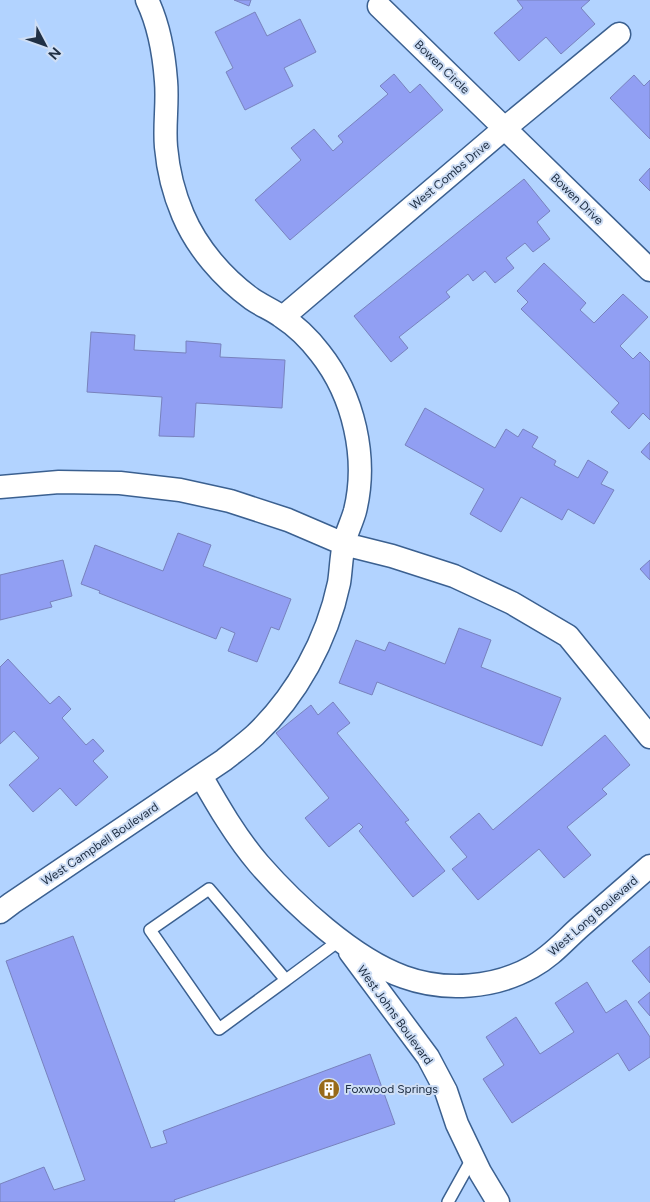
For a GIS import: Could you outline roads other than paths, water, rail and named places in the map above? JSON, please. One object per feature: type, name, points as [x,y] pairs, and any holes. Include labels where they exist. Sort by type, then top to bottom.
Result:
[{"type":"street","name":"West Campbell Boulevard","points":[[4,901],[201,776],[255,735],[285,701],[310,663],[326,627],[338,584],[344,544],[355,510],[360,478],[359,445],[351,411],[338,381],[321,353],[299,330],[283,317],[252,299],[228,279],[202,249],[183,215],[171,178],[166,146],[166,82],[161,44],[147,0]]},
{"type":"street","name":"Bowen Circle","points":[[379,6],[505,128]]},
{"type":"street","name":"West Combs Drive","points":[[283,317],[505,128],[619,34]]},
{"type":"street","name":"Bowen Drive","points":[[505,128],[650,270]]},
{"type":"street","points":[[0,487],[59,482],[120,482],[180,490],[230,501],[288,520],[344,544],[392,556],[454,576],[512,603],[568,636],[650,737]]},
{"type":"street","points":[[201,776],[225,818],[258,863],[296,904],[340,940]]},
{"type":"street","name":"West Long Boulevard","points":[[340,940],[373,962],[402,976],[439,985],[469,986],[499,981],[532,968],[556,951],[580,927],[650,866]]},
{"type":"street","name":"West Johns Boulevard","points":[[340,940],[428,1058],[446,1091],[457,1124],[498,1202]]},
{"type":"street","points":[[402,976],[402,1023]]},
{"type":"lane","points":[[286,980],[209,889],[150,930],[219,1029],[286,980],[340,940]]},
{"type":"lane","points":[[448,1202],[474,1157]]},
{"type":"place","name":"Foxwood Springs","points":[[329,1089]]}]
